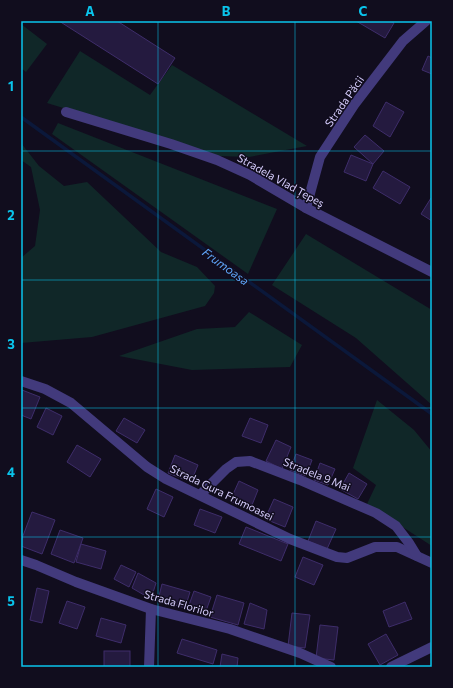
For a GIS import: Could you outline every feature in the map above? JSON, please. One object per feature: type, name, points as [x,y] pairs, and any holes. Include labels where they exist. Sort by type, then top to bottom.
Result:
[{"type":"street","points":[[426,21],[432,24]]},
{"type":"street","name":"Strada Păcii","points":[[306,208],[320,158],[354,105],[403,41],[426,21]]},
{"type":"street","name":"Stradela Vlad Țepeş","points":[[66,112],[171,144],[217,160],[250,175],[306,208],[432,272]]},
{"type":"street","name":"Strada Gura Frumoasei","points":[[21,381],[45,389],[71,403],[147,468],[166,479],[290,538],[336,557],[347,558],[375,547],[397,547],[432,563]]},
{"type":"street","name":"Stradela 9 Mai","points":[[200,495],[231,465],[236,462],[250,461],[300,480],[376,513],[396,526],[418,556]]},
{"type":"street","name":"Strada Florilor","points":[[21,560],[151,609],[230,629],[300,653],[331,667]]},
{"type":"street","points":[[149,667],[151,609]]},
{"type":"street","points":[[391,667],[432,647]]},
{"type":"green space","points":[[21,24],[47,44],[26,72],[21,68]]},
{"type":"green space","points":[[80,51],[150,95],[172,65],[307,146],[249,157],[219,156],[47,103]]},
{"type":"green space","points":[[58,123],[277,209],[248,274],[52,134]]},
{"type":"green space","points":[[21,143],[39,166],[64,186],[87,182],[161,252],[197,267],[215,286],[214,293],[205,306],[92,337],[21,343],[21,258],[35,246],[40,210],[31,167],[21,160]]},
{"type":"green space","points":[[306,234],[432,310],[432,405],[356,338],[272,285]]},
{"type":"green space","points":[[249,312],[302,345],[290,367],[192,370],[119,356],[197,329],[235,327]]},
{"type":"green space","points":[[377,400],[414,430],[432,452],[432,546],[367,504],[376,485],[353,468]]},
{"type":"building","points":[[59,21],[117,21],[175,58],[158,84]]},
{"type":"building","points":[[356,21],[390,21],[394,23],[385,38]]},
{"type":"building","points":[[428,56],[432,58],[432,74],[422,70]]},
{"type":"building","points":[[386,102],[404,112],[390,137],[373,126]]},
{"type":"building","points":[[365,135],[384,151],[373,164],[354,147]]},
{"type":"building","points":[[351,155],[373,164],[366,181],[344,172]]},
{"type":"building","points":[[383,171],[410,187],[400,204],[373,188]]},
{"type":"building","points":[[431,198],[432,199],[432,221],[421,214]]},
{"type":"building","points":[[22,390],[40,397],[31,419],[21,415]]},
{"type":"building","points":[[46,408],[62,416],[53,435],[37,427]]},
{"type":"building","points":[[124,418],[145,430],[137,443],[116,431]]},
{"type":"building","points":[[250,418],[268,425],[261,443],[242,436]]},
{"type":"building","points":[[276,440],[291,447],[282,469],[266,461]]},
{"type":"building","points":[[77,445],[101,459],[90,477],[67,462]]},
{"type":"building","points":[[296,454],[312,460],[306,476],[290,470]]},
{"type":"building","points":[[175,455],[198,465],[191,482],[168,473]]},
{"type":"building","points":[[320,463],[335,469],[328,485],[314,480]]},
{"type":"building","points":[[349,473],[367,484],[358,499],[340,489]]},
{"type":"building","points":[[239,481],[258,490],[250,510],[230,501]]},
{"type":"building","points":[[156,489],[173,497],[164,517],[147,509]]},
{"type":"building","points":[[274,499],[293,507],[285,527],[265,519]]},
{"type":"building","points":[[200,509],[222,517],[215,533],[194,525]]},
{"type":"building","points":[[32,512],[55,520],[42,554],[21,546],[21,541]]},
{"type":"building","points":[[316,521],[336,529],[327,549],[308,541]]},
{"type":"building","points":[[246,527],[288,544],[281,561],[239,544]]},
{"type":"building","points":[[60,530],[83,538],[74,563],[51,554]]},
{"type":"building","points":[[81,544],[106,551],[101,569],[76,562]]},
{"type":"building","points":[[303,557],[323,565],[314,585],[295,577]]},
{"type":"building","points":[[121,565],[136,572],[129,587],[114,579]]},
{"type":"building","points":[[138,573],[156,583],[151,599],[132,588]]},
{"type":"building","points":[[162,584],[190,592],[185,608],[158,600]]},
{"type":"building","points":[[37,588],[49,591],[42,623],[30,620]]},
{"type":"building","points":[[194,591],[211,597],[206,611],[189,605]]},
{"type":"building","points":[[217,595],[244,603],[238,625],[210,617]]},
{"type":"building","points":[[67,601],[85,607],[77,629],[59,623]]},
{"type":"building","points":[[405,602],[412,619],[389,627],[383,611]]},
{"type":"building","points":[[250,603],[267,610],[264,629],[244,624]]},
{"type":"building","points":[[292,613],[310,615],[305,648],[288,646]]},
{"type":"building","points":[[101,618],[126,625],[121,643],[96,636]]},
{"type":"building","points":[[320,625],[338,627],[334,660],[316,658]]},
{"type":"building","points":[[386,634],[398,655],[380,665],[368,644]]},
{"type":"building","points":[[182,639],[217,650],[213,664],[177,653]]},
{"type":"building","points":[[104,651],[130,651],[130,667],[104,667]]},
{"type":"building","points":[[222,654],[238,658],[237,667],[220,667]]},
{"type":"waterway","name":"Frumoasa","points":[[21,117],[432,414]]}]
